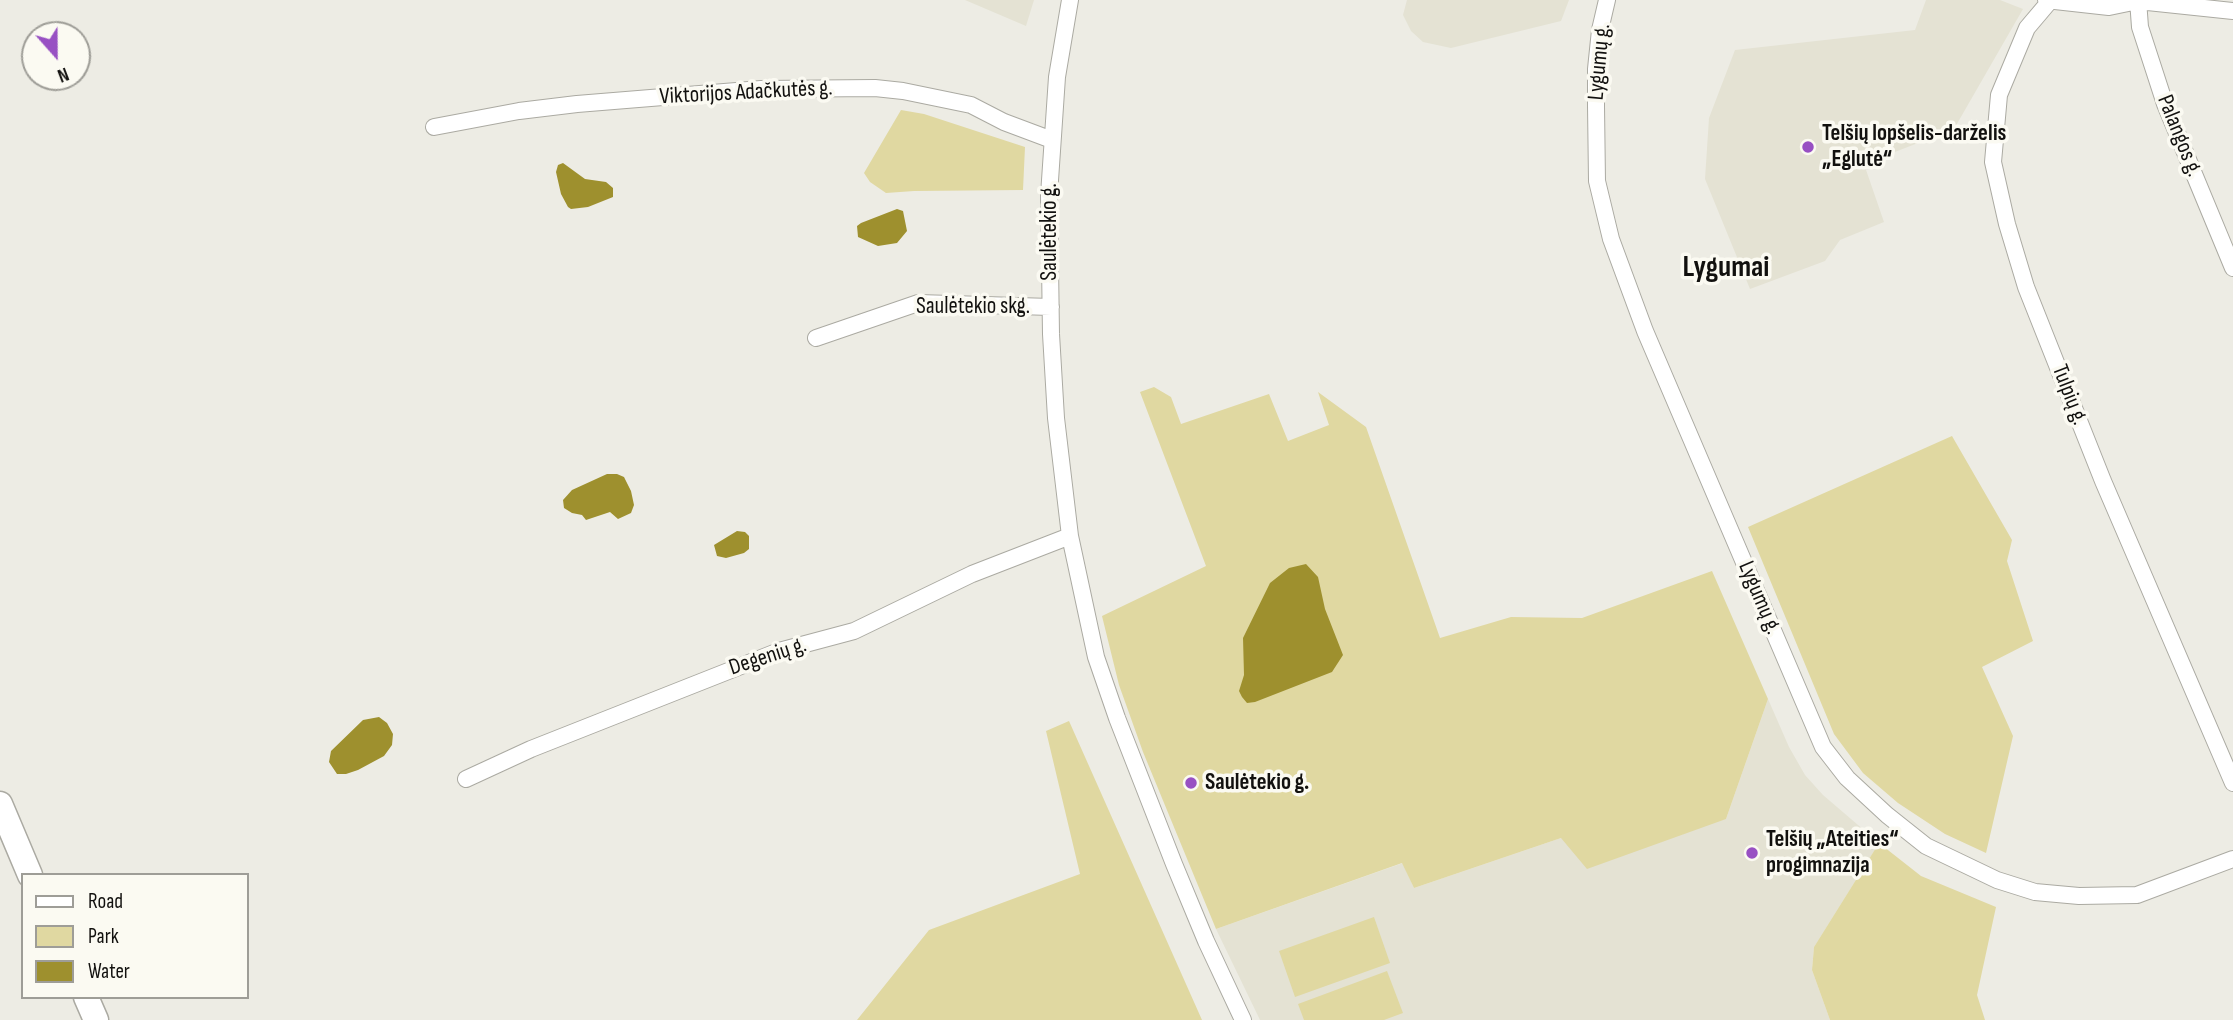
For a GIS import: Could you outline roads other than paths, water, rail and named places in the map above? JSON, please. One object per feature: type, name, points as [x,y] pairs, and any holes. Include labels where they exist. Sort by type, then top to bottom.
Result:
[{"type":"main road","points":[[0,804],[29,873]]},
{"type":"main road","points":[[87,999],[96,1020]]},
{"type":"street","name":"Saulėtekio g.","points":[[1070,0],[1057,77],[1049,195],[1056,418],[1070,536],[1096,657],[1117,718],[1179,877],[1243,1020]]},
{"type":"street","name":"Lygumų g.","points":[[1607,0],[1600,30],[1596,69],[1597,181],[1611,239],[1650,342],[1823,747],[1847,778],[1926,846],[1997,880],[2035,892],[2078,896],[2137,895],[2233,859]]},
{"type":"street","points":[[2047,1],[2109,7],[2138,1],[2233,11]]},
{"type":"street","name":"Tulpių g.","points":[[2047,1],[2027,28],[1999,95],[1993,162],[2004,211],[2026,287],[2103,481],[2233,783]]},
{"type":"street","name":"Palangos g.","points":[[2138,1],[2140,27],[2165,104],[2233,268]]},
{"type":"street","name":"Viktorijos Adačkutės g.","points":[[434,127],[544,107],[761,89],[875,88],[971,105],[1004,122],[1052,139]]},
{"type":"street","name":"Saulėtekio skg.","points":[[816,338],[918,303],[1051,307]]},
{"type":"street","name":"Degenių g.","points":[[466,779],[531,749],[779,651],[855,631],[972,575],[1070,536]]},
{"type":"water","points":[[563,163],[585,179],[606,182],[613,188],[613,197],[588,207],[568,207],[561,194],[556,172],[558,165]]},
{"type":"water","points":[[897,209],[903,211],[907,231],[897,243],[878,246],[858,237],[857,226],[861,223]]},
{"type":"water","points":[[607,474],[624,477],[634,505],[631,513],[618,519],[610,512],[586,520],[582,515],[564,508],[563,500],[572,490]]},
{"type":"water","points":[[737,531],[745,532],[749,536],[749,549],[726,558],[717,556],[714,545]]},
{"type":"water","points":[[1306,564],[1318,577],[1325,609],[1343,655],[1332,672],[1247,703],[1239,691],[1244,675],[1243,638],[1270,583],[1289,568]]},
{"type":"water","points":[[379,717],[387,723],[393,734],[392,745],[384,756],[358,770],[337,774],[329,762],[331,751],[363,720]]},
{"type":"place","name":"Telšių lopšelis-darželis „Eglutė“","points":[[1808,147]]},
{"type":"place","name":"Saulėtekio g.","points":[[1191,783]]},
{"type":"place","name":"Telšių „Ateities“ progimnazija","points":[[1752,853]]},
{"type":"district","name":"Lygumai","points":[[1726,268]]}]
